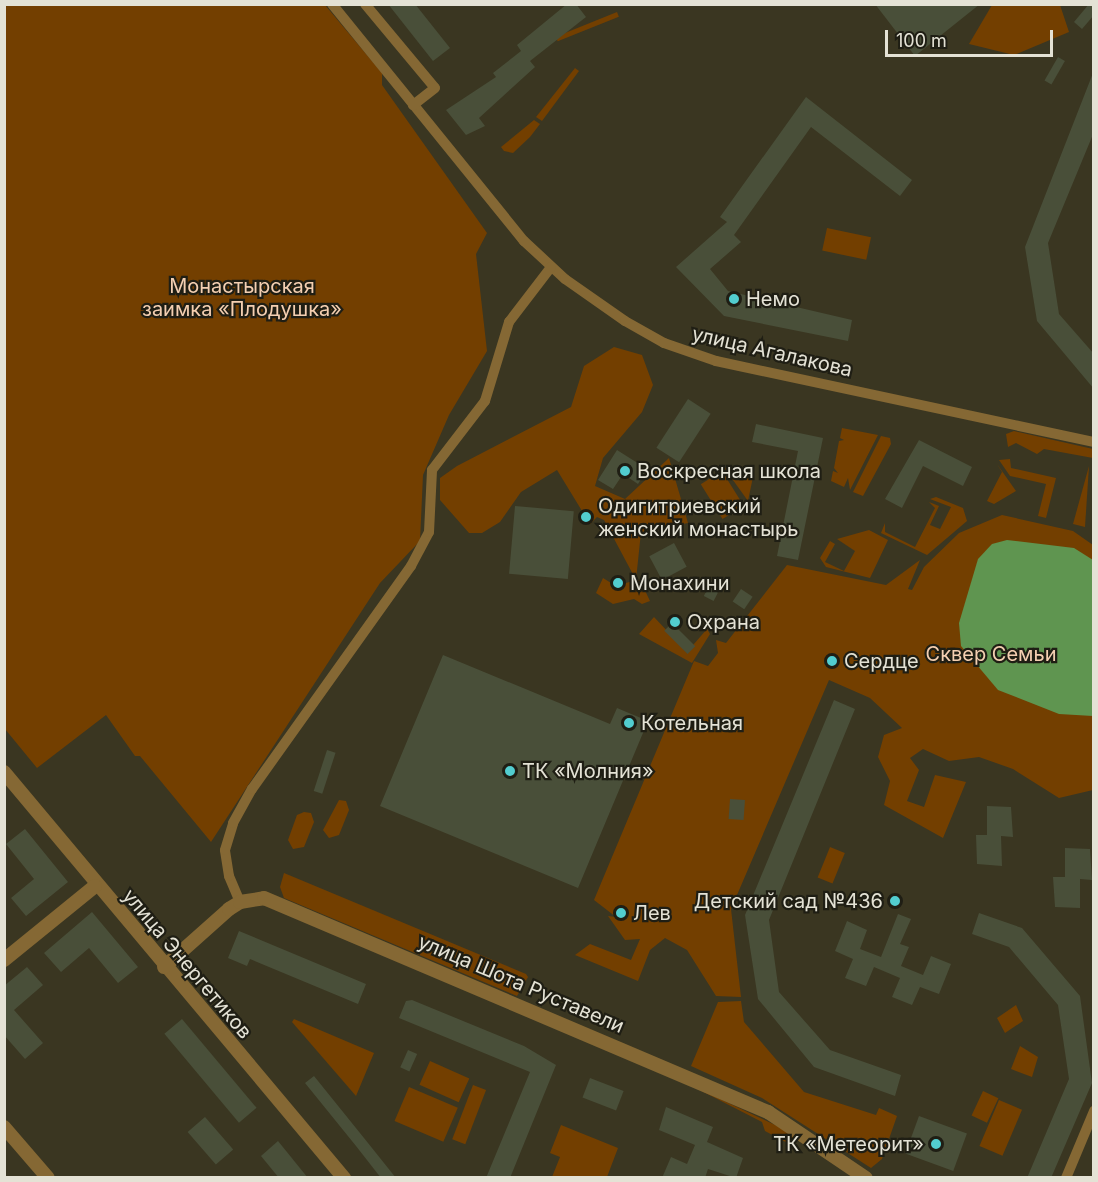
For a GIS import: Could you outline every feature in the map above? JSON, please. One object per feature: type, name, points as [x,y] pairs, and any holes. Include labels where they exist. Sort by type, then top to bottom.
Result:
[{"type":"street","name":"улица Агалакова","points":[[333,4],[509,224],[551,267],[625,321],[698,356],[1094,442]]},
{"type":"street","points":[[365,4],[435,88],[413,105]]},
{"type":"street","points":[[164,967],[240,902],[225,850],[233,823],[264,771],[411,566],[429,532],[432,470],[485,401],[509,322],[551,267]]},
{"type":"street","name":"улица Энергетиков","points":[[4,772],[95,886],[344,1178]]},
{"type":"street","points":[[4,960],[95,886]]},
{"type":"street","name":"улица Шота Руставели","points":[[240,902],[264,898],[277,902],[678,1072],[794,1126],[866,1178]]},
{"type":"street","points":[[1066,1178],[1094,1111]]},
{"type":"street","points":[[4,1127],[48,1178]]},
{"type":"green space","name":"Монастырская заимка «Плодушка»","points":[[4,5],[325,5],[382,73],[382,85],[487,233],[476,254],[487,351],[449,415],[423,475],[420,541],[380,583],[211,842],[140,756],[135,756],[106,715],[37,768],[5,729]]},
{"type":"green space","points":[[992,5],[1060,5],[1069,32],[1014,55],[969,44]]},
{"type":"green space","points":[[617,12],[619,17],[558,41],[556,37]]},
{"type":"green space","points":[[575,68],[579,71],[542,121],[536,117]]},
{"type":"green space","points":[[534,120],[540,124],[530,137],[513,153],[504,151],[501,147]]},
{"type":"green space","points":[[827,228],[871,237],[866,260],[822,250]]},
{"type":"green space","points":[[614,347],[642,355],[653,385],[642,412],[603,458],[595,486],[625,499],[669,458],[688,523],[641,532],[636,580],[604,520],[597,517],[590,524],[557,470],[521,492],[500,522],[482,533],[469,533],[440,500],[440,478],[457,466],[571,407],[584,366]]},
{"type":"green space","points":[[842,428],[878,435],[850,490],[848,478],[844,487],[831,481],[833,471],[838,473],[834,468],[839,441],[844,440],[840,438]]},
{"type":"green space","points":[[1014,431],[1093,449],[1093,458],[1044,449],[1037,454],[1016,443],[1008,447],[1006,434]]},
{"type":"green space","points":[[881,436],[890,438],[891,444],[863,496],[853,492]]},
{"type":"green space","points":[[1010,459],[1011,468],[1056,478],[1046,518],[1038,516],[1046,484],[1010,476],[999,460]]},
{"type":"green space","points":[[997,464],[1016,491],[994,504],[987,501],[1002,472]]},
{"type":"green space","points":[[727,466],[754,472],[748,501],[725,469]]},
{"type":"green space","points":[[1089,466],[1085,527],[1073,524]]},
{"type":"green space","points":[[722,471],[744,506],[723,519],[701,484]]},
{"type":"green space","points":[[936,497],[963,508],[967,521],[927,555],[881,533],[885,523],[885,532],[915,547],[935,508],[929,502],[939,506],[930,525],[940,529],[951,507],[930,499]]},
{"type":"green space","name":"Сквер Семьи","points":[[1002,515],[1073,531],[1093,545],[1093,790],[1059,798],[1013,769],[979,757],[949,761],[923,749],[910,758],[919,770],[907,801],[924,807],[935,775],[966,782],[943,838],[884,805],[890,781],[878,757],[884,735],[902,728],[870,698],[829,680],[731,909],[741,997],[716,996],[687,950],[665,938],[650,950],[638,981],[575,955],[590,944],[631,960],[640,939],[625,940],[608,916],[616,917],[594,900],[694,661],[708,666],[718,653],[716,640],[726,643],[787,565],[886,585],[920,560],[908,589],[912,590],[924,567],[959,533]]},
{"type":"green space","points":[[869,530],[888,540],[870,578],[826,567],[820,558],[830,541],[835,544],[825,562],[844,571],[855,551],[837,539]]},
{"type":"green space","points":[[603,578],[616,586],[640,580],[650,601],[642,604],[634,599],[613,604],[596,593]]},
{"type":"green space","points":[[654,617],[687,652],[707,629],[710,634],[692,663],[639,634]]},
{"type":"green space","points":[[339,800],[346,801],[349,810],[339,835],[329,838],[323,830]]},
{"type":"green space","points":[[304,812],[311,813],[314,822],[304,847],[293,849],[288,840],[297,815]]},
{"type":"green space","points":[[830,847],[845,853],[832,884],[818,878]]},
{"type":"green space","points":[[284,873],[526,974],[528,977],[517,996],[284,898],[280,887]]},
{"type":"green space","points":[[741,1001],[744,1022],[804,1092],[876,1115],[879,1108],[897,1116],[882,1159],[871,1168],[762,1098],[691,1066],[718,1002]]},
{"type":"green space","points":[[1016,1005],[1023,1021],[1005,1033],[997,1018]]},
{"type":"green space","points":[[294,1019],[374,1053],[356,1096],[292,1022]]},
{"type":"green space","points":[[1020,1046],[1038,1057],[1032,1077],[1011,1069]]},
{"type":"green space","points":[[430,1061],[469,1078],[459,1102],[419,1085]]},
{"type":"green space","points":[[686,1083],[792,1133],[795,1147],[765,1131],[762,1122]]},
{"type":"green space","points":[[473,1085],[486,1090],[465,1144],[452,1139]]},
{"type":"green space","points":[[409,1087],[458,1108],[443,1142],[395,1121]]},
{"type":"green space","points":[[983,1091],[998,1098],[987,1123],[972,1115]]},
{"type":"green space","points":[[999,1100],[1022,1110],[1002,1156],[979,1146]]},
{"type":"green space","points":[[561,1125],[618,1148],[607,1177],[552,1177],[560,1157],[550,1153]]},
{"type":"shaded area","points":[[1007,540],[1074,548],[1093,560],[1093,716],[1059,714],[998,690],[961,646],[959,623],[978,559],[992,544]]},
{"type":"building","points":[[388,4],[415,4],[450,48],[433,61]]},
{"type":"building","points":[[567,4],[576,4],[586,17],[530,61],[535,67],[479,118],[485,126],[466,135],[446,110],[496,77],[493,73],[521,51],[517,45]]},
{"type":"building","points":[[875,4],[980,4],[915,56]]},
{"type":"building","points":[[1089,4],[1094,4],[1094,15],[1082,29],[1074,22]]},
{"type":"building","points":[[1058,57],[1065,61],[1051,84],[1044,80]]},
{"type":"building","points":[[1093,73],[1094,132],[1048,243],[1059,314],[1094,354],[1094,389],[1037,321],[1025,247]]},
{"type":"building","points":[[806,97],[912,180],[900,196],[811,127],[734,235],[741,242],[710,269],[728,291],[852,320],[848,341],[724,316],[676,267],[727,222],[720,217]]},
{"type":"building","points":[[688,399],[711,414],[679,462],[656,448]]},
{"type":"building","points":[[756,424],[823,438],[798,560],[777,556],[798,451],[752,442]]},
{"type":"building","points":[[919,440],[972,467],[963,486],[923,466],[902,508],[885,499]]},
{"type":"building","name":"Воскресная школа","points":[[617,450],[647,469],[638,484],[623,474],[613,489],[598,480]]},
{"type":"building","points":[[515,506],[574,511],[568,579],[509,574]]},
{"type":"building","points":[[674,543],[687,567],[662,580],[649,556]]},
{"type":"building","points":[[712,580],[722,585],[714,601],[704,596]]},
{"type":"building","points":[[741,589],[753,597],[744,609],[733,601]]},
{"type":"building","points":[[672,623],[695,646],[688,654],[664,631]]},
{"type":"building","name":"ТК «Молния»","points":[[443,655],[610,724],[617,708],[648,721],[578,888],[380,806]]},
{"type":"building","points":[[834,700],[855,709],[769,920],[779,992],[830,1050],[901,1075],[895,1096],[814,1067],[758,999],[745,915]]},
{"type":"building","points":[[327,750],[336,753],[322,794],[314,791]]},
{"type":"building","points":[[730,799],[745,800],[744,820],[729,819]]},
{"type":"building","points":[[987,806],[1011,807],[1013,837],[1001,836],[1002,866],[977,864],[976,835],[987,835]]},
{"type":"building","points":[[25,829],[68,882],[26,916],[11,898],[34,879],[6,844]]},
{"type":"building","points":[[1065,848],[1090,849],[1092,880],[1080,879],[1080,908],[1055,907],[1053,877],[1065,877]]},
{"type":"building","points":[[92,912],[138,967],[118,983],[89,948],[61,972],[44,953]]},
{"type":"building","points":[[979,913],[1022,928],[1080,996],[1092,1083],[1051,1178],[1027,1178],[1069,1079],[1058,1005],[1009,947],[972,934]]},
{"type":"building","points":[[898,914],[911,919],[900,944],[909,947],[901,966],[923,975],[931,956],[951,964],[939,994],[920,987],[912,1005],[892,997],[900,978],[874,967],[866,986],[845,978],[853,959],[835,951],[847,921],[867,930],[860,949],[881,957]]},
{"type":"building","points":[[239,931],[366,984],[358,1004],[250,959],[247,966],[228,958]]},
{"type":"building","points":[[27,967],[43,985],[14,1010],[43,1043],[25,1059],[4,1035],[4,986]]},
{"type":"building","points":[[412,1000],[524,1046],[556,1065],[510,1178],[486,1178],[530,1072],[399,1018],[406,1001]]},
{"type":"building","points":[[182,1019],[257,1108],[239,1123],[164,1034]]},
{"type":"building","points":[[408,1050],[417,1054],[409,1071],[400,1067]]},
{"type":"building","points":[[314,1076],[396,1178],[381,1178],[305,1083]]},
{"type":"building","points":[[590,1078],[624,1091],[616,1111],[582,1098]]},
{"type":"building","points":[[666,1107],[713,1127],[707,1142],[743,1158],[736,1178],[708,1169],[705,1178],[662,1178],[671,1157],[687,1164],[695,1145],[659,1130]]},
{"type":"building","name":"ТК «Метеорит»","points":[[919,1116],[967,1133],[953,1171],[905,1154]]},
{"type":"building","points":[[205,1117],[233,1149],[216,1165],[188,1132]]},
{"type":"building","points":[[278,1141],[308,1178],[279,1178],[261,1156]]},
{"type":"place","name":"Немо","points":[[734,299]]},
{"type":"place","name":"Воскресная школа","points":[[625,471]]},
{"type":"place","name":"Одигитриевский женский монастырь","points":[[586,517]]},
{"type":"place","name":"Монахини","points":[[618,583]]},
{"type":"place","name":"Охрана","points":[[675,622]]},
{"type":"place","name":"Сердце","points":[[832,661]]},
{"type":"place","name":"Котельная","points":[[629,723]]},
{"type":"place","name":"ТК «Молния»","points":[[510,771]]},
{"type":"place","name":"Детский сад №436","points":[[895,901]]},
{"type":"place","name":"Лев","points":[[621,913]]},
{"type":"place","name":"ТК «Метеорит»","points":[[936,1144]]}]
